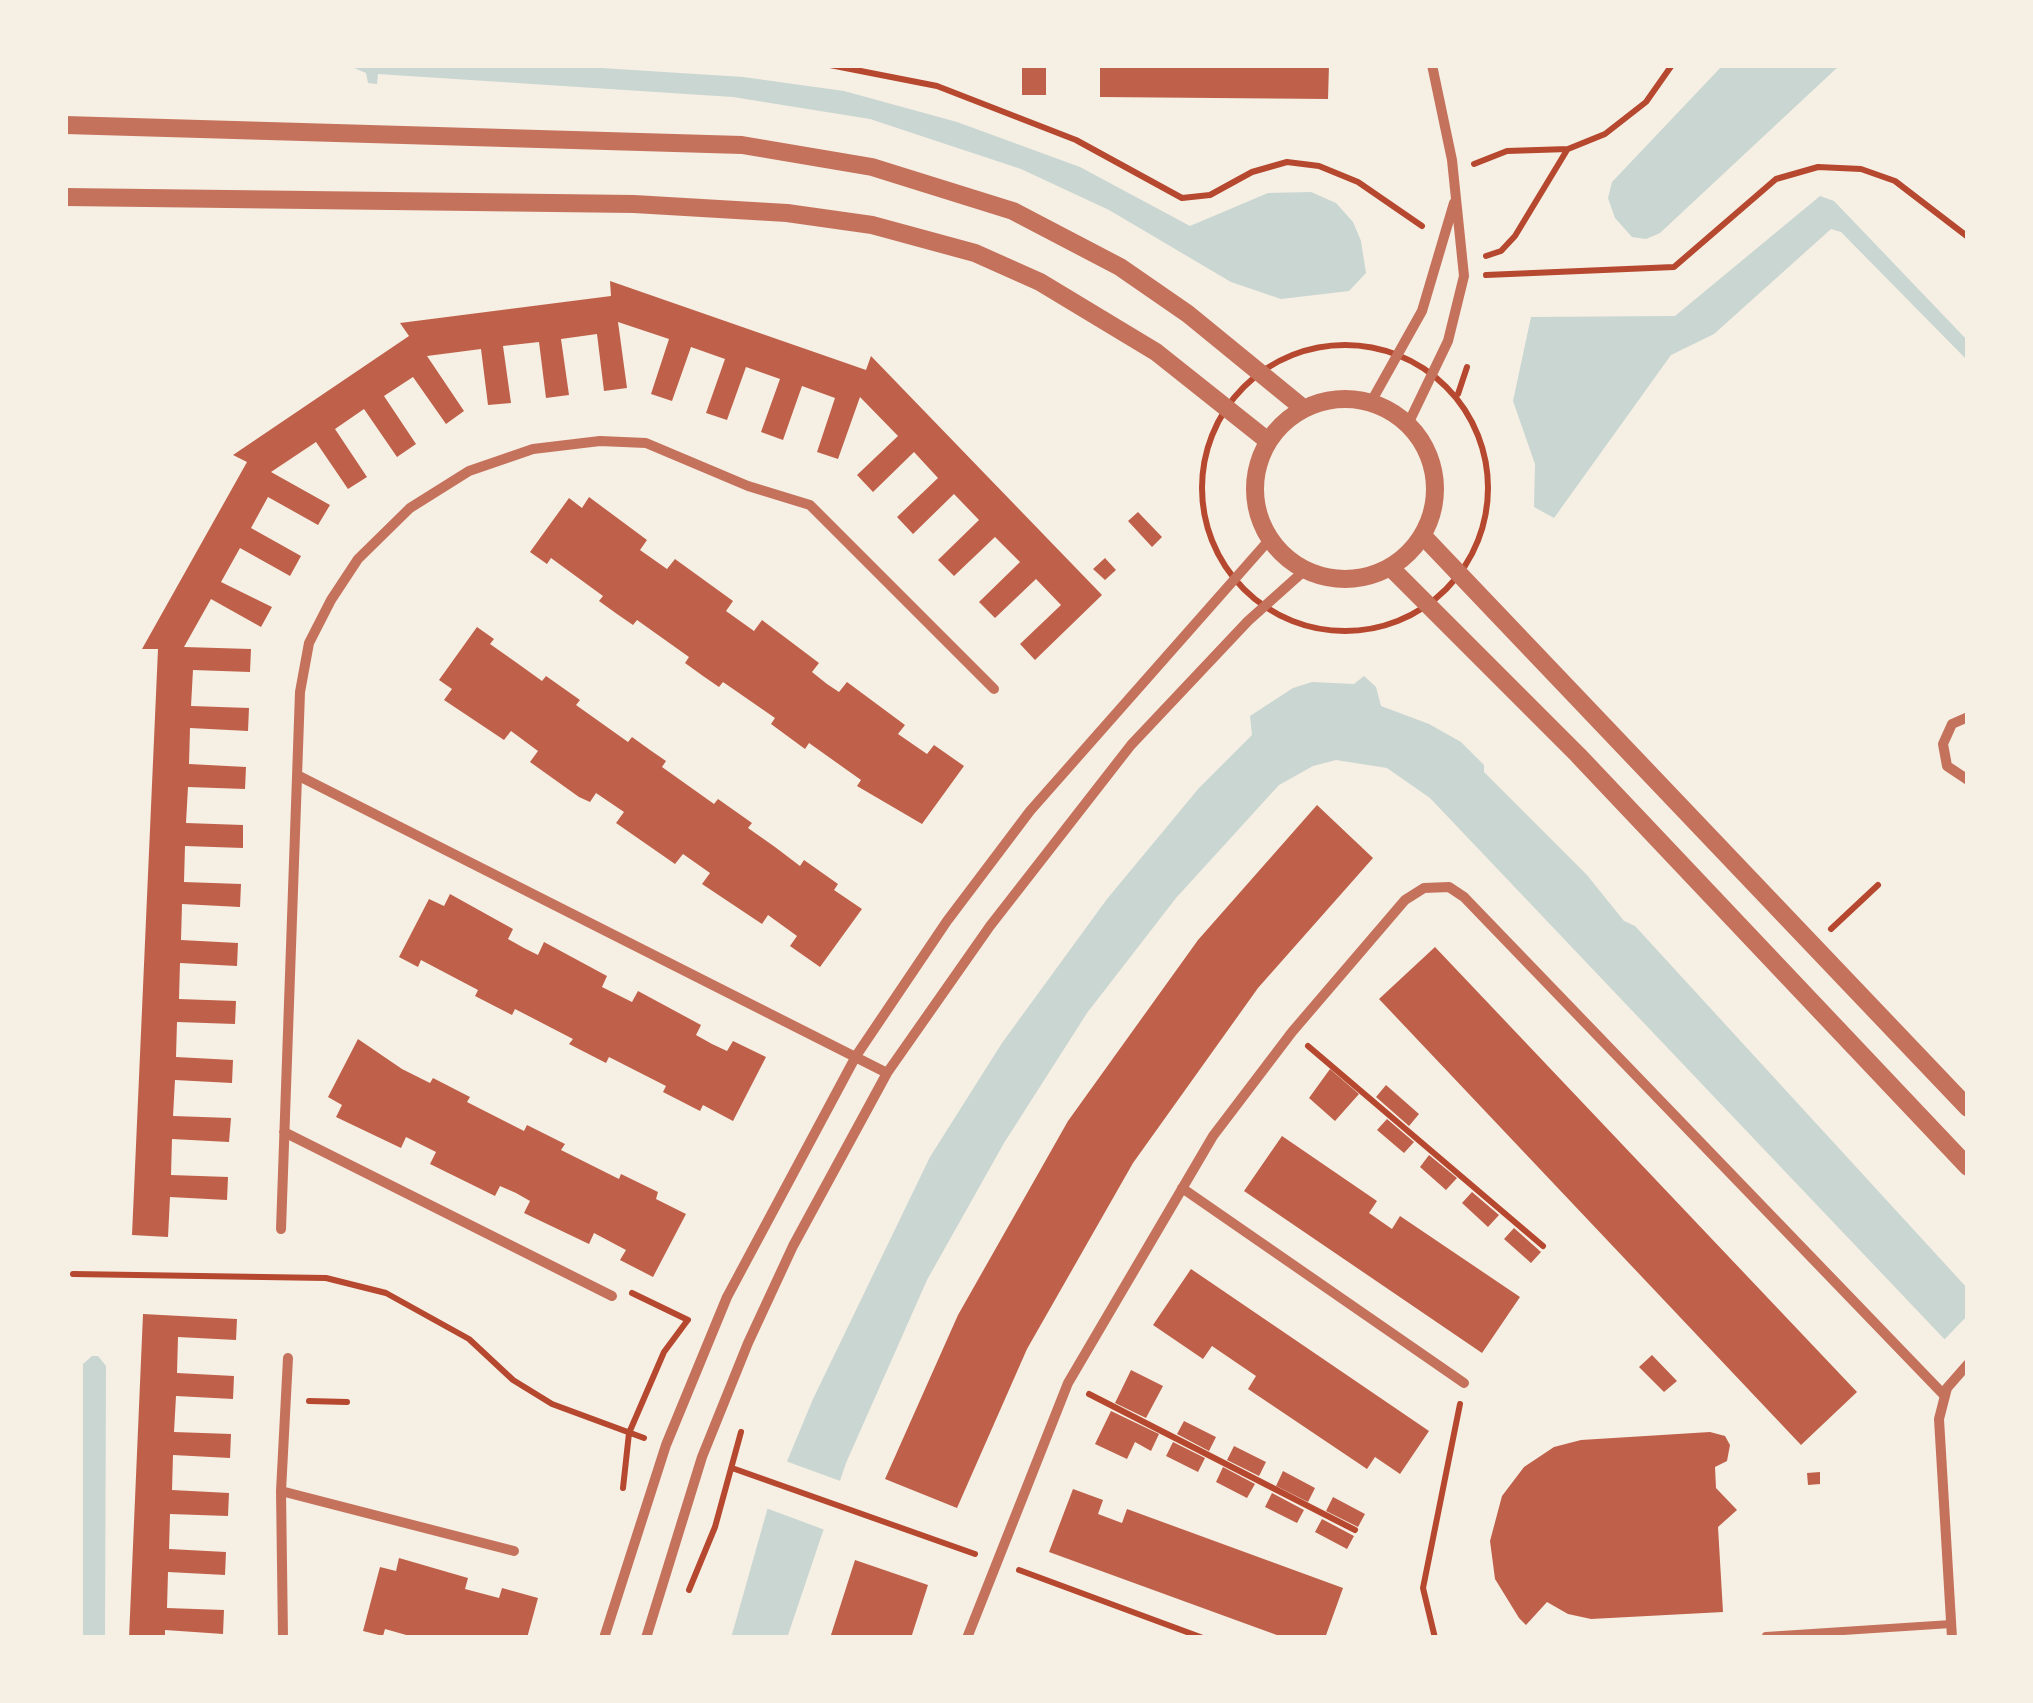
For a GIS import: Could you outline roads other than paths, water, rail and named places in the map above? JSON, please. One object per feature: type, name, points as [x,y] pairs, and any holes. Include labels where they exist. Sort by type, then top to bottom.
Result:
[{"type":"street","points":[[1408,424],[1434,375],[1463,290],[1464,258],[1454,174],[1432,65]]},
{"type":"street","points":[[65,125],[742,145],[827,157],[962,192],[1048,227],[1134,276],[1261,371],[1303,408]]},
{"type":"street","points":[[65,196],[634,204],[786,213],[872,225],[964,250],[1040,282],[1123,329],[1268,441]]},
{"type":"street","points":[[1371,402],[1431,288],[1456,197]]},
{"type":"street","points":[[1338,400],[1371,402],[1408,424],[1425,450],[1435,490],[1424,537],[1391,568],[1348,579],[1305,570],[1270,539],[1260,520],[1255,488],[1268,441],[1303,408],[1338,400]]},
{"type":"street","points":[[281,1229],[300,692],[309,643],[358,558],[410,508],[468,472],[532,449],[600,441],[646,443],[748,486],[810,505],[994,689]]},
{"type":"street","points":[[1424,537],[1968,1108]]},
{"type":"street","points":[[604,1638],[666,1445],[727,1297],[856,1056],[947,921],[1030,811],[1270,539]]},
{"type":"street","points":[[1391,568],[1968,1167]]},
{"type":"street","points":[[646,1638],[692,1486],[748,1343],[794,1246],[888,1073],[926,1014],[1062,830],[1131,746],[1264,606],[1305,570]]},
{"type":"street","points":[[1968,717],[1952,724],[1943,744],[1947,766],[1968,780]]},
{"type":"street","points":[[299,776],[888,1073]]},
{"type":"street","points":[[967,1638],[994,1560],[1068,1383],[1213,1136],[1292,1032],[1405,900],[1438,886],[1457,891],[1944,1395]]},
{"type":"street","points":[[284,1132],[612,1296]]},
{"type":"street","points":[[1182,1188],[1464,1383]]},
{"type":"street","points":[[283,1638],[281,1491],[288,1358]]},
{"type":"street","points":[[1952,1638],[1939,1419],[1944,1395],[1966,1366]]},
{"type":"street","points":[[281,1491],[514,1551]]},
{"type":"lane","points":[[1766,1636],[1951,1624]]}]
